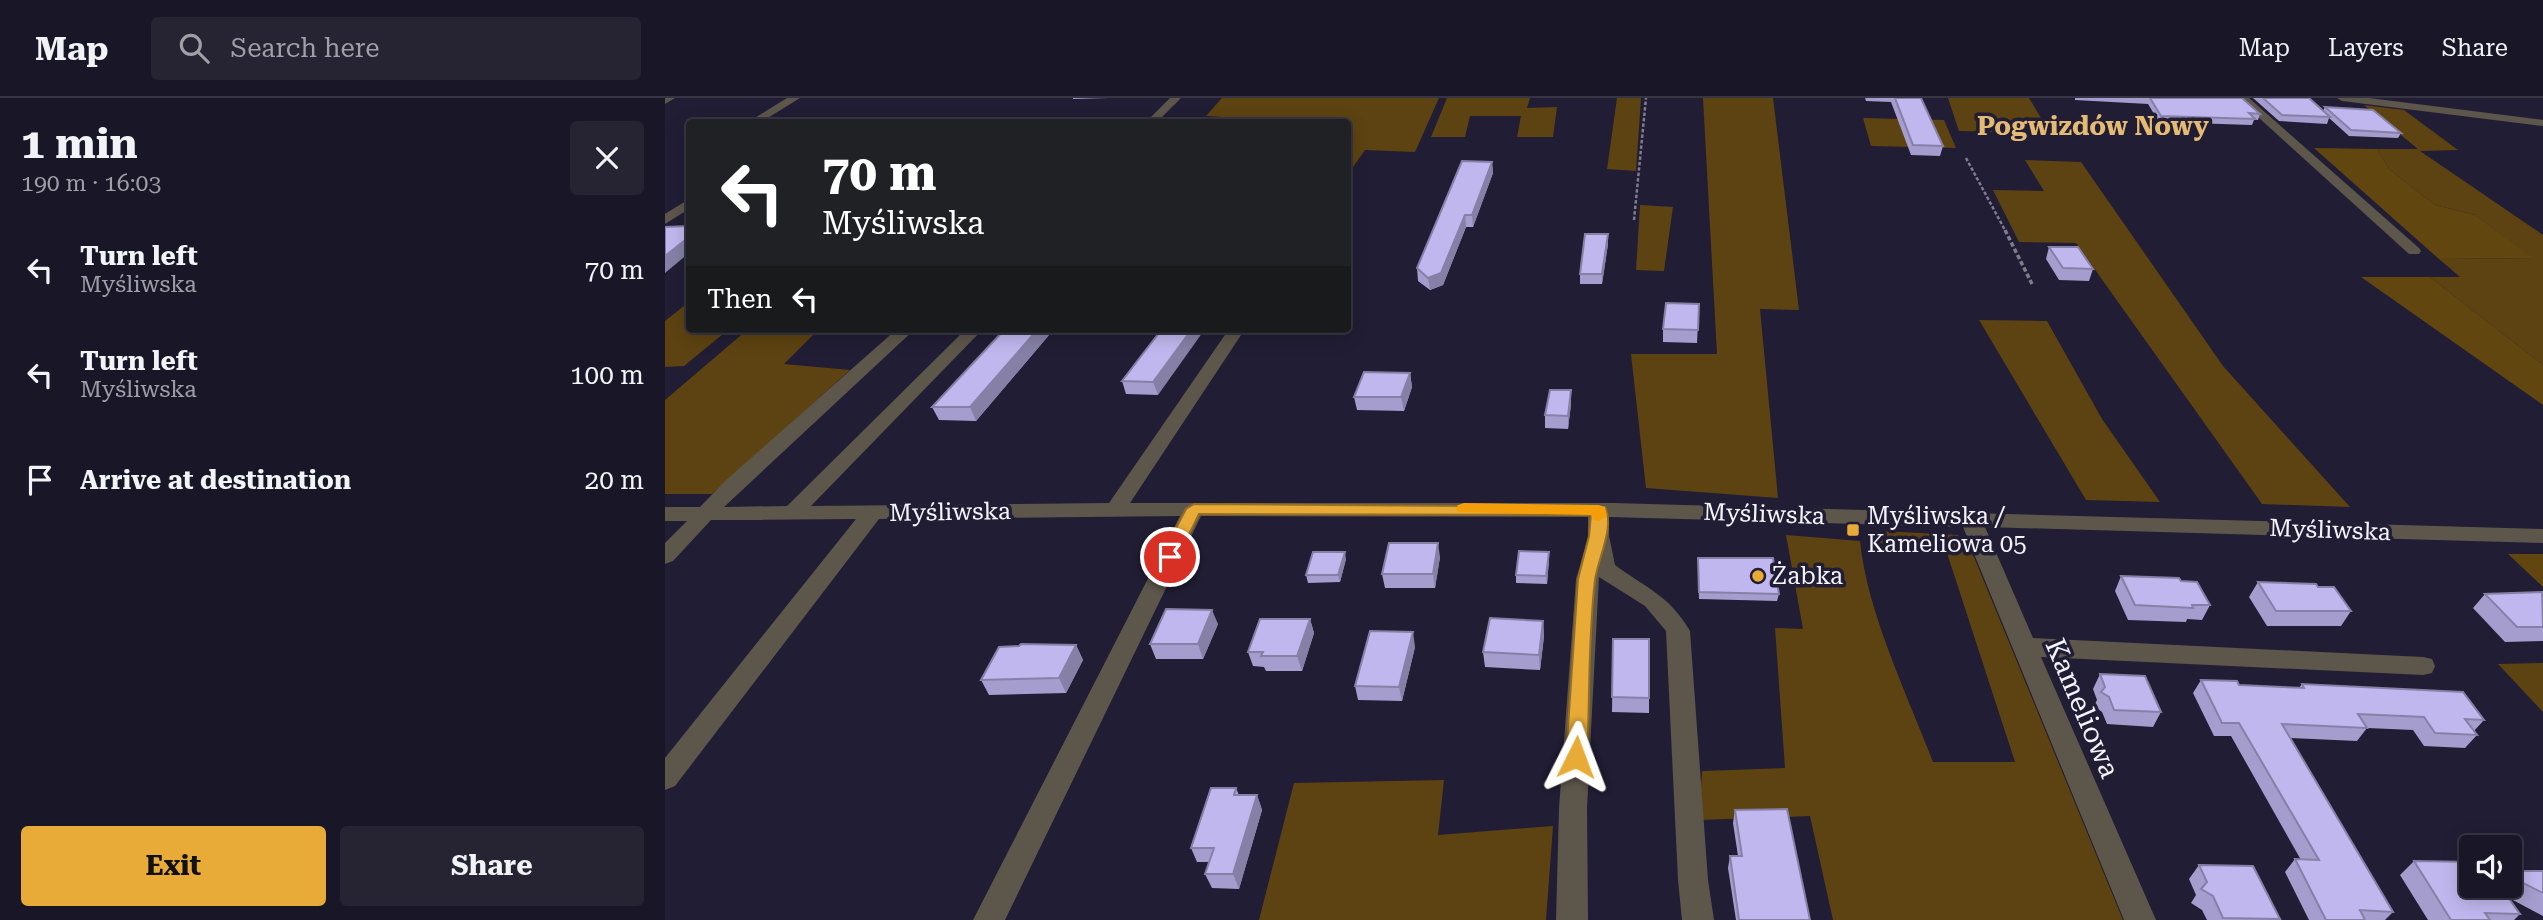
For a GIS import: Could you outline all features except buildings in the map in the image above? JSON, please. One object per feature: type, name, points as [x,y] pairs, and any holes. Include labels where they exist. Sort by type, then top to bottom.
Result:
[{"type":"street","points":[[665,101],[670,98]]},
{"type":"street","points":[[759,119],[795,98]]},
{"type":"street","points":[[1154,119],[1176,98]]},
{"type":"street","points":[[2242,98],[2414,251]]},
{"type":"street","points":[[2342,98],[2543,123]]},
{"type":"street","points":[[665,219],[686,205]]},
{"type":"street","points":[[665,556],[732,486],[903,333]]},
{"type":"street","points":[[792,513],[971,333]]},
{"type":"street","points":[[1115,510],[1234,333]]},
{"type":"street","points":[[989,920],[1194,509]]},
{"type":"street","name":"Myśliwska","points":[[665,514],[1194,509],[1599,523],[1971,520],[2543,536]]},
{"type":"street","points":[[665,778],[873,512]]},
{"type":"street","name":"Kameliowa","points":[[1971,520],[2140,920]]},
{"type":"street","points":[[1571,920],[1573,808],[1587,579],[1599,523]]},
{"type":"street","points":[[1599,523],[1604,569],[1620,582],[1659,603],[1678,631],[1693,880],[1698,920]]},
{"type":"street","points":[[2024,648],[2423,666]]},
{"type":"path","points":[[1634,220],[1641,173],[1646,98]]},
{"type":"path","points":[[1966,158],[2032,284]]},
{"type":"shaded area","points":[[1222,98],[1439,98],[1415,152],[1365,150],[1351,170],[1351,119],[1220,119],[1222,117],[1206,116]]},
{"type":"shaded area","points":[[1447,98],[1530,98],[1527,108],[1557,107],[1553,137],[1517,137],[1521,116],[1470,116],[1465,137],[1431,137]]},
{"type":"shaded area","points":[[1617,98],[1641,98],[1636,171],[1607,169]]},
{"type":"shaded area","points":[[1703,98],[1773,98],[1799,310],[1760,309],[1778,498],[1646,488],[1631,354],[1717,354]]},
{"type":"shaded area","points":[[1948,98],[2029,98],[2050,133],[1959,131]]},
{"type":"shaded area","points":[[2364,105],[2404,110],[2458,150],[2420,151],[2543,235],[2543,365],[2430,277],[2460,277],[2439,259],[2532,258],[2475,215],[2435,205],[2389,169],[2377,149],[2418,149]]},
{"type":"shaded area","points":[[1863,118],[1944,120],[1956,148],[1871,146]]},
{"type":"shaded area","points":[[2314,148],[2377,149],[2389,169],[2435,205],[2475,215],[2533,258],[2439,259]]},
{"type":"shaded area","points":[[2025,160],[2081,162],[2223,366],[2350,507],[2262,504],[2076,243],[2019,242],[1993,190],[2044,191]]},
{"type":"shaded area","points":[[1640,205],[1673,207],[1664,271],[1636,270]]},
{"type":"shaded area","points":[[2361,277],[2430,277],[2543,365],[2543,405]]},
{"type":"shaded area","points":[[686,304],[686,333],[724,333],[684,366],[665,367],[665,321]]},
{"type":"shaded area","points":[[1979,320],[2047,321],[2102,419],[2160,502],[2086,500]]},
{"type":"shaded area","points":[[743,333],[815,333],[784,364],[850,370],[712,494],[665,494],[665,400]]},
{"type":"shaded area","points":[[1881,531],[1958,535],[1974,557],[2123,920],[1833,920],[1810,816],[1699,820],[1702,771],[1785,768],[1775,628],[1803,629],[1786,535],[1860,541],[1864,568],[1879,624],[1933,762],[2015,762],[1947,553],[1880,543]]},
{"type":"shaded area","points":[[2508,554],[2543,554],[2543,587]]},
{"type":"shaded area","points":[[2543,663],[2543,712],[2498,664]]},
{"type":"shaded area","points":[[1444,780],[1438,835],[1553,826],[1546,920],[1259,920],[1294,783]]},
{"type":"slow traffic","points":[[1464,509],[1599,510],[1599,516]]},
{"type":"place","name":"Myśliwska / Kameliowa 05","points":[[1853,530]]},
{"type":"place","name":"Żabka","points":[[1758,576]]},
{"type":"district","name":"Pogwizdów Nowy","points":[[2093,126]]},
{"type":"route","points":[[1170,557],[1194,509],[1599,510],[1598,536],[1587,579],[1576,757]]}]
